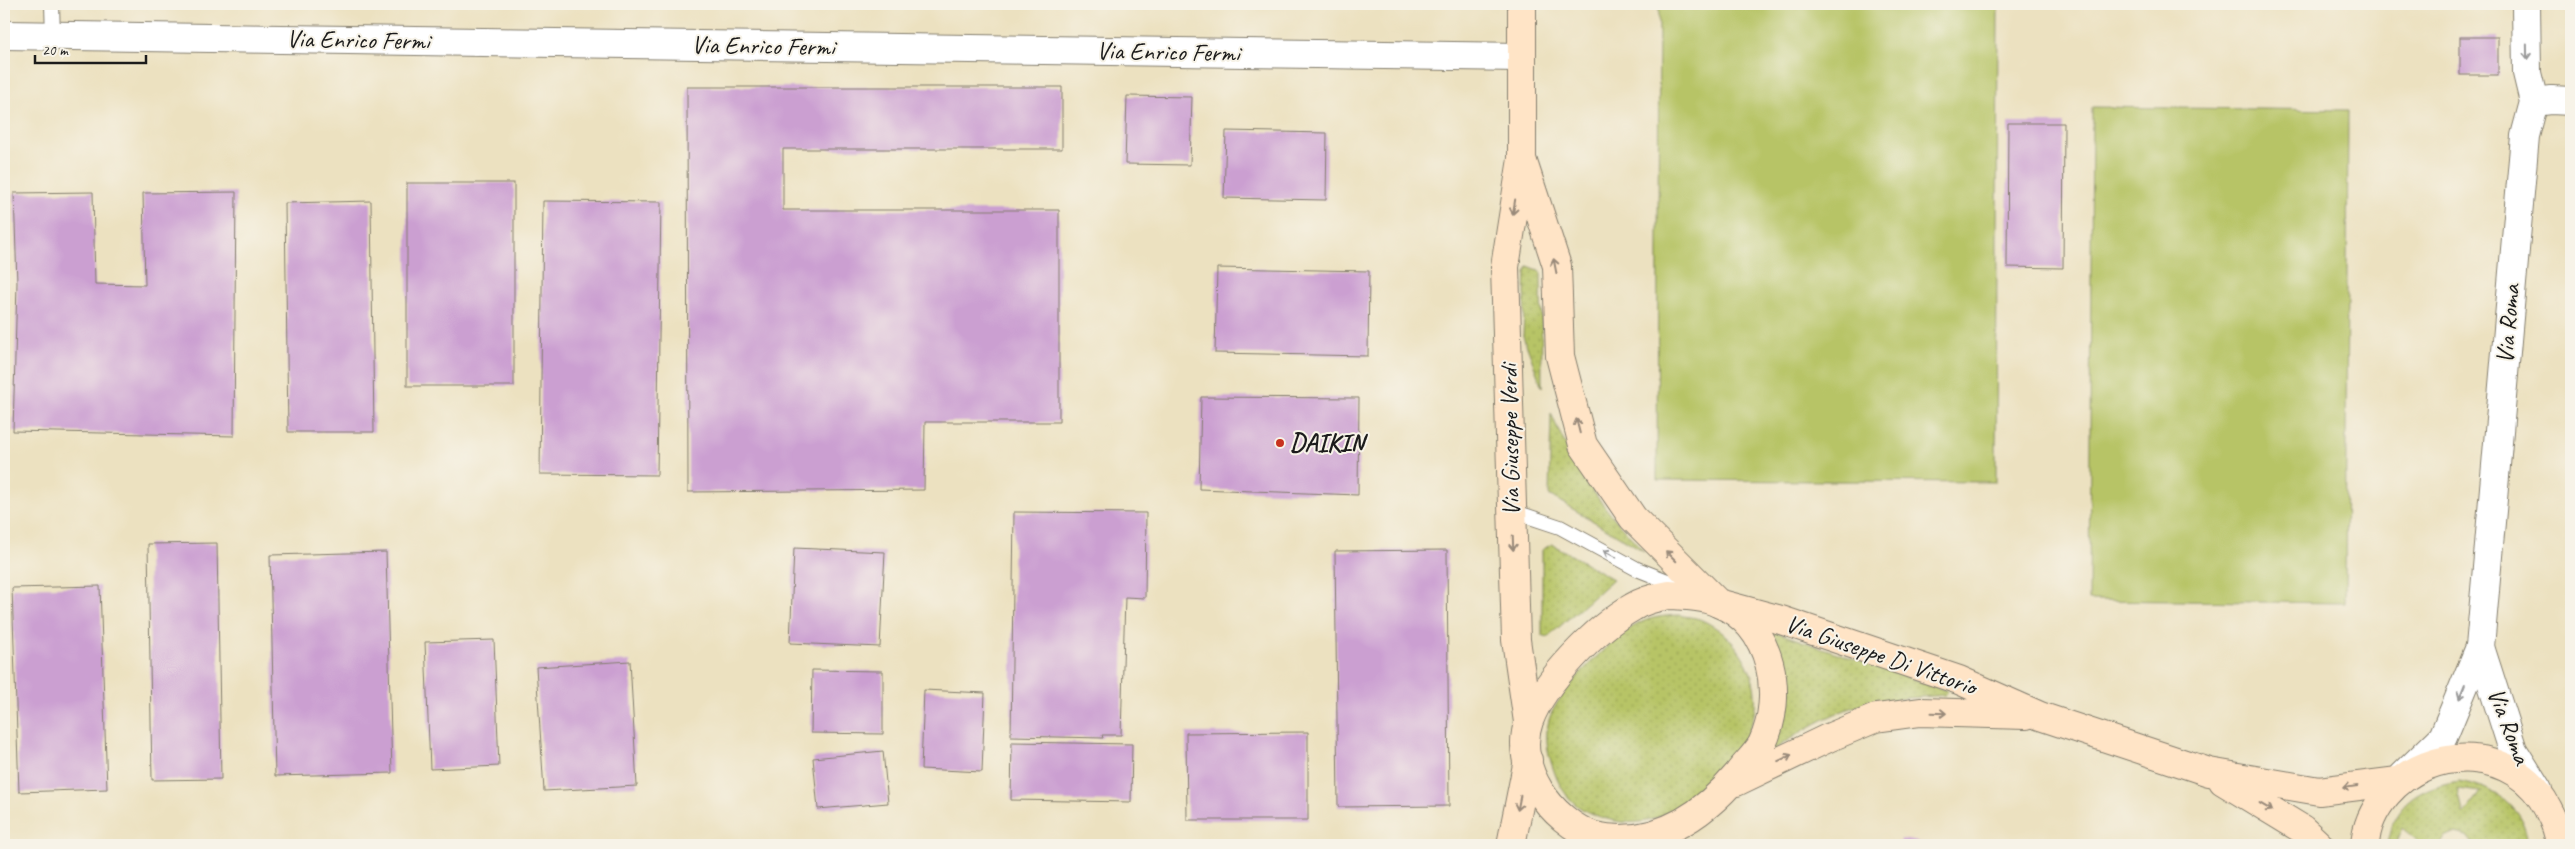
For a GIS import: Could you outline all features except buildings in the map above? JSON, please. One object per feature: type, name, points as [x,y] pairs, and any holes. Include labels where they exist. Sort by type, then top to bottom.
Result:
[{"type":"main road","name":"Via Giuseppe Verdi","points":[[1522,4],[1522,159],[1506,267],[1516,640],[1528,722]]},
{"type":"main road","name":"Via Giuseppe Verdi","points":[[1522,159],[1557,266],[1560,356],[1583,445],[1633,518],[1718,602]]},
{"type":"main road","name":"Via Giuseppe Di Vittorio","points":[[1528,722],[1545,690],[1567,662],[1612,621],[1633,606],[1651,598],[1669,595],[1688,596],[1718,602],[1781,620],[1959,680],[2040,716],[2209,772],[2320,791],[2398,781]]},
{"type":"main road","points":[[1528,722],[1526,741],[1528,760],[1533,778],[1543,798],[1559,816],[1582,832],[1616,844],[1646,840],[1668,834],[1700,812],[1726,788],[1761,746],[1774,698],[1773,676],[1760,640],[1739,616],[1718,602]]},
{"type":"main road","name":"Via Giuseppe Di Vittorio","points":[[1726,788],[1828,738],[1876,718],[1920,712],[2040,716]]},
{"type":"main road","points":[[2365,845],[2366,835],[2377,806],[2398,781],[2427,764],[2459,757],[2477,758],[2494,763],[2521,777],[2545,802],[2554,820],[2562,844]]},
{"type":"main road","points":[[1511,845],[1528,760]]},
{"type":"main road","name":"Via Giuseppe Di Vittorio","points":[[2209,772],[2302,829],[2320,845]]},
{"type":"main road","points":[[1679,845],[1700,812]]},
{"type":"street","name":"Via Roma","points":[[2398,781],[2443,737],[2480,647],[2525,136],[2534,102],[2527,73],[2526,4]]},
{"type":"street","name":"Via Enrico Fermi","points":[[4,35],[1522,57]]},
{"type":"street","points":[[2534,102],[2551,100],[2571,101]]},
{"type":"street","name":"Via Roma","points":[[2480,647],[2513,750],[2545,802]]},
{"type":"lane","points":[[52,4],[53,36]]},
{"type":"lane","points":[[1512,511],[1560,527],[1637,569],[1718,602]]},
{"type":"green space","points":[[1659,4],[1998,4],[1996,482],[1657,480]]},
{"type":"green space","points":[[2092,107],[2348,110],[2345,603],[2089,600]]},
{"type":"green space","points":[[1528,266],[1541,271],[1542,387],[1523,336],[1526,272]]},
{"type":"green space","points":[[1551,413],[1570,453],[1590,487],[1614,518],[1644,551],[1549,495]]},
{"type":"green space","points":[[1552,544],[1613,579],[1548,637],[1542,635],[1542,550]]},
{"type":"green space","points":[[1678,615],[1701,620],[1719,630],[1732,642],[1742,656],[1750,671],[1755,705],[1752,722],[1745,739],[1723,766],[1667,813],[1654,819],[1640,822],[1625,822],[1590,813],[1572,801],[1560,784],[1554,771],[1548,752],[1549,720],[1562,695],[1587,666],[1627,630],[1647,620],[1662,616]]},
{"type":"green space","points":[[1764,628],[1948,691],[1945,695],[1882,701],[1845,710],[1816,723],[1771,752]]},
{"type":"green space","points":[[2460,781],[2473,784],[2485,788],[2506,801],[2521,820],[2526,831],[2528,845],[2474,845],[2467,836],[2456,833],[2445,838],[2440,845],[2415,845],[2421,843],[2403,828],[2396,845],[2387,845],[2390,830],[2402,808],[2422,792],[2446,783]],"holes":[[[2458,789],[2481,792],[2464,814],[2463,814]]]},
{"type":"place","name":"DAIKIN","points":[[1280,443]]}]
